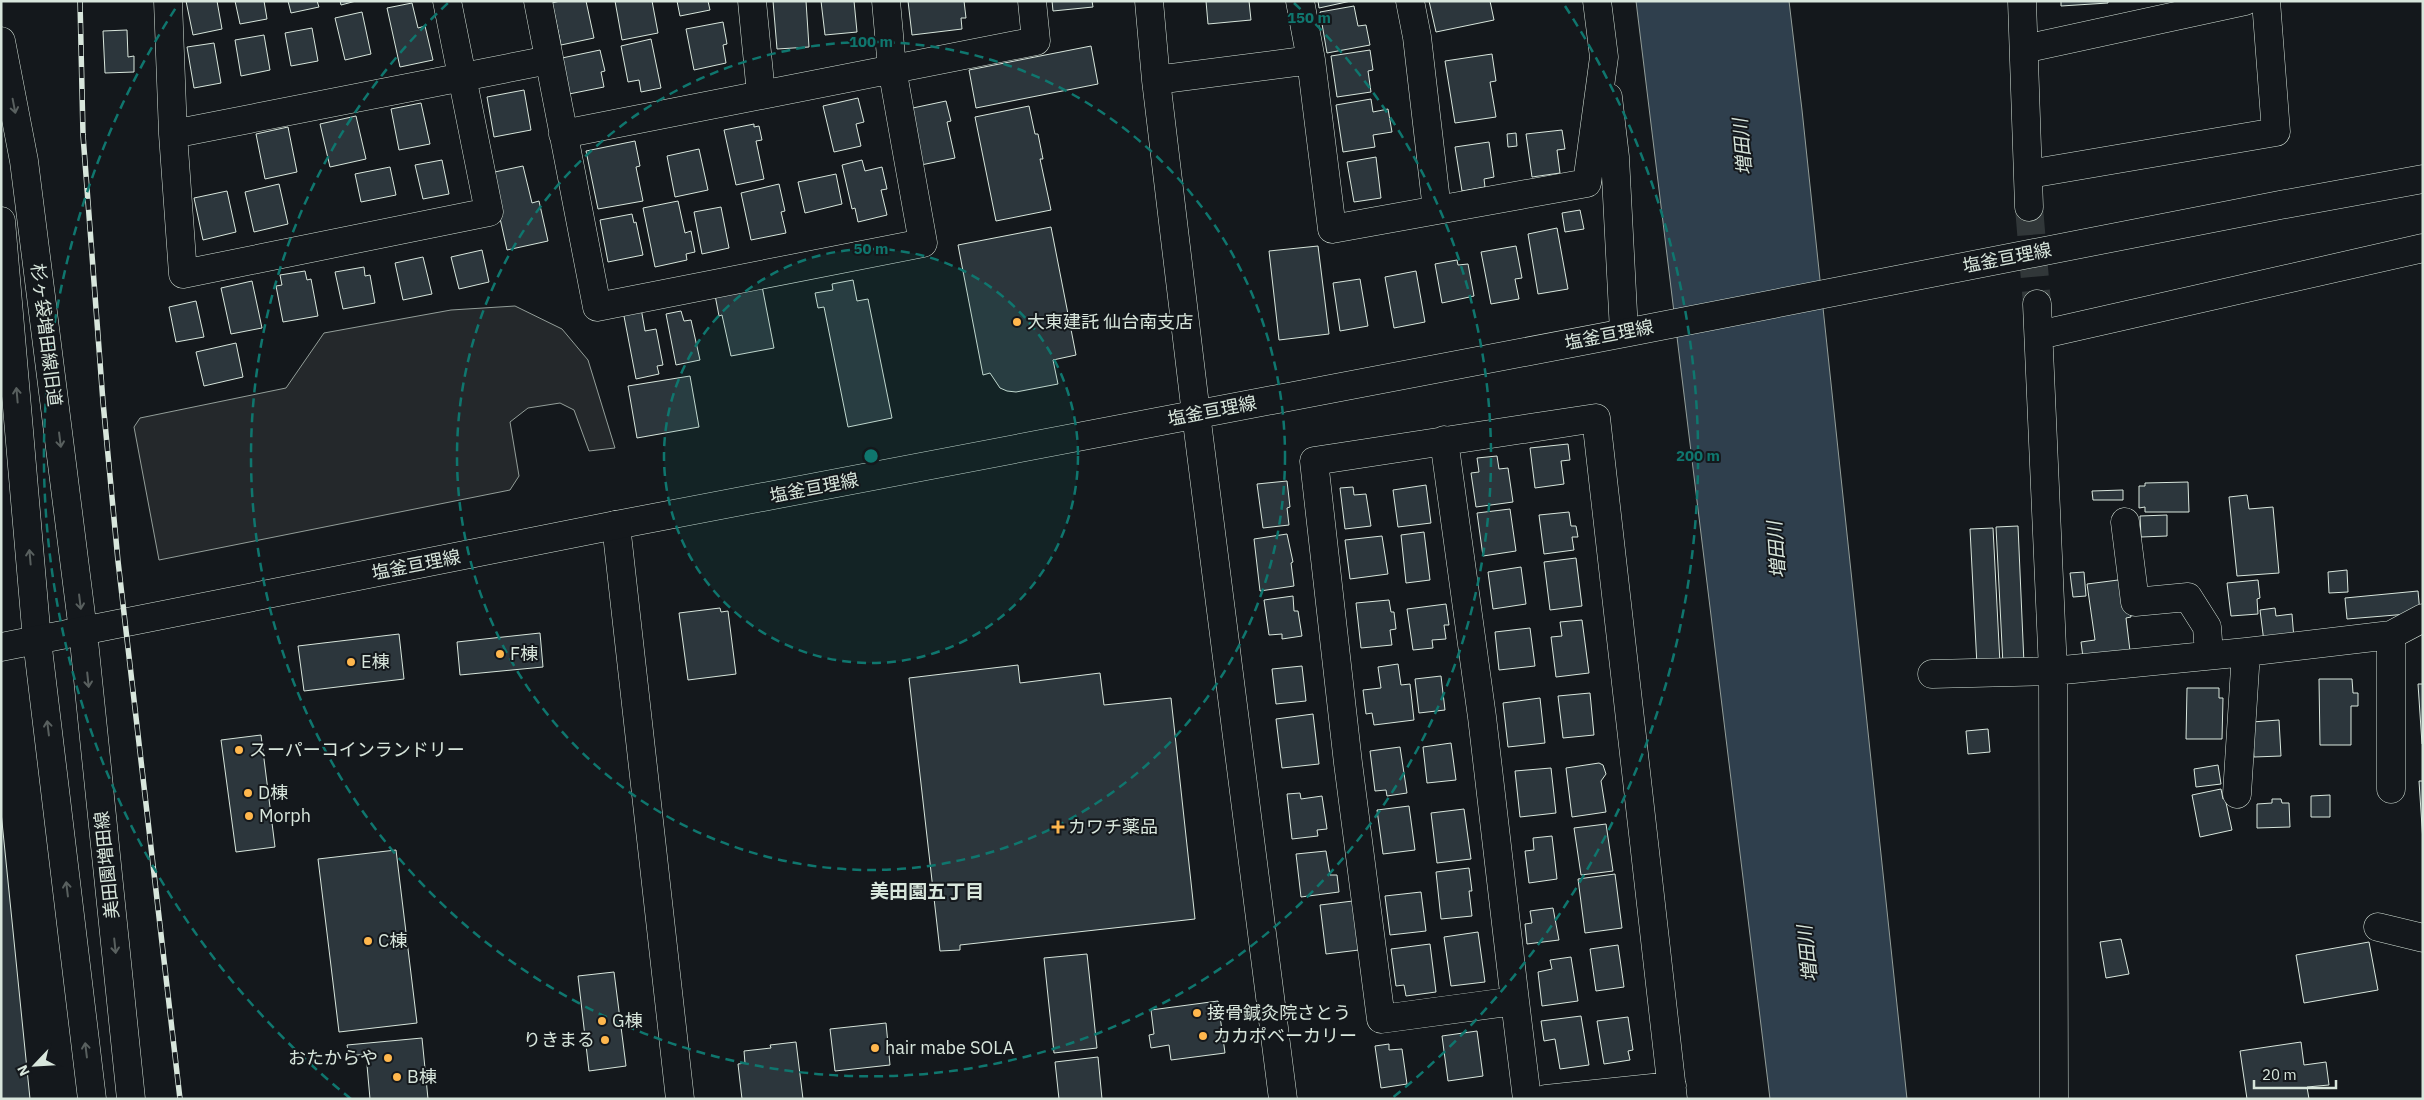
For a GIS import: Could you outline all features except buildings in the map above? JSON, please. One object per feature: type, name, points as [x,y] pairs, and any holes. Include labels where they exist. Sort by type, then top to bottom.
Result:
[{"type":"street","points":[[168,1],[173,134],[183,274],[489,212],[447,1]]},
{"type":"street","points":[[538,1],[597,307],[924,242],[892,68],[886,1]]},
{"type":"street","points":[[752,1],[760,94]]},
{"type":"street","points":[[563,134],[1036,41],[1032,1]]},
{"type":"street","points":[[1149,1],[1156,80],[1196,414],[1283,1099]]},
{"type":"street","points":[[1300,1],[1311,60],[1332,228],[1586,183],[1604,56]]},
{"type":"street","points":[[1410,1],[1417,37],[1438,210]]},
{"type":"street","points":[[1597,1],[1615,157],[1629,331]]},
{"type":"street","points":[[2022,1],[2029,207]]},
{"type":"street","points":[[2024,49],[2245,1]]},
{"type":"street","points":[[2029,174],[2276,132],[2266,1]]},
{"type":"street","name":"杉ヶ袋増田線旧道","points":[[1,41],[24,161],[83,631]]},
{"type":"street","points":[[173,134],[549,60]]},
{"type":"street","points":[[1156,80],[1311,60]]},
{"type":"street","name":"塩釜亘理線","points":[[1,647],[616,525],[2423,179]]},
{"type":"street","name":"杉ヶ袋増田線旧道","points":[[1,221],[37,640]]},
{"type":"street","points":[[2039,335],[2423,248]]},
{"type":"street","points":[[2037,304],[2053,671],[2054,1099]]},
{"type":"street","points":[[1515,1000],[1381,1019],[1357,832],[1314,461],[1596,418],[1672,1092],[1546,1099]]},
{"type":"street","points":[[1444,440],[1480,707],[1528,1099]]},
{"type":"street","points":[[2125,522],[2134,602],[2188,597],[2207,627],[2209,654]]},
{"type":"street","points":[[616,525],[680,1099]]},
{"type":"street","points":[[1932,674],[2053,671],[2209,654],[2246,652],[2391,635],[2423,618]]},
{"type":"street","name":"美田園増田線","points":[[83,631],[131,1099]]},
{"type":"street","points":[[2391,635],[2391,789]]},
{"type":"street","points":[[37,640],[92,1099]]},
{"type":"street","points":[[2237,794],[2246,652]]},
{"type":"street","points":[[2378,927],[2423,938]]},
{"type":"shaded area","points":[[515,306],[562,329],[588,360],[615,448],[589,451],[574,410],[560,403],[528,408],[510,422],[519,476],[510,490],[159,560],[134,427],[140,418],[286,388],[324,333],[451,310]]},
{"type":"water","name":"増田川","points":[[1636,1],[1789,1],[1907,1099],[1770,1099]]},
{"type":"tunnel","points":[[2029,207],[2037,304]]},
{"type":"railway","points":[[80,1],[83,135],[103,402],[118,561],[180,1099]]},
{"type":"place","name":"大東建託 仙台南支店","points":[[1017,322]]},
{"type":"place","name":"F棟","points":[[500,654]]},
{"type":"place","name":"E棟","points":[[351,662]]},
{"type":"place","name":"スーパーコインランドリー","points":[[239,750]]},
{"type":"place","name":"D棟","points":[[248,793]]},
{"type":"place","name":"Morph","points":[[249,816]]},
{"type":"place","name":"カワチ薬品","points":[[1058,827]]},
{"type":"place","name":"C棟","points":[[368,941]]},
{"type":"place","name":"接骨鍼灸院さとう","points":[[1197,1013]]},
{"type":"place","name":"G棟","points":[[602,1021]]},
{"type":"place","name":"カカポベーカリー","points":[[1203,1036]]},
{"type":"place","name":"りきまる","points":[[605,1040]]},
{"type":"place","name":"hair mabe SOLA","points":[[875,1048]]},
{"type":"place","name":"おたからや","points":[[388,1058]]},
{"type":"place","name":"B棟","points":[[397,1077]]},
{"type":"district","name":"美田園五丁目","points":[[927,891]]}]
